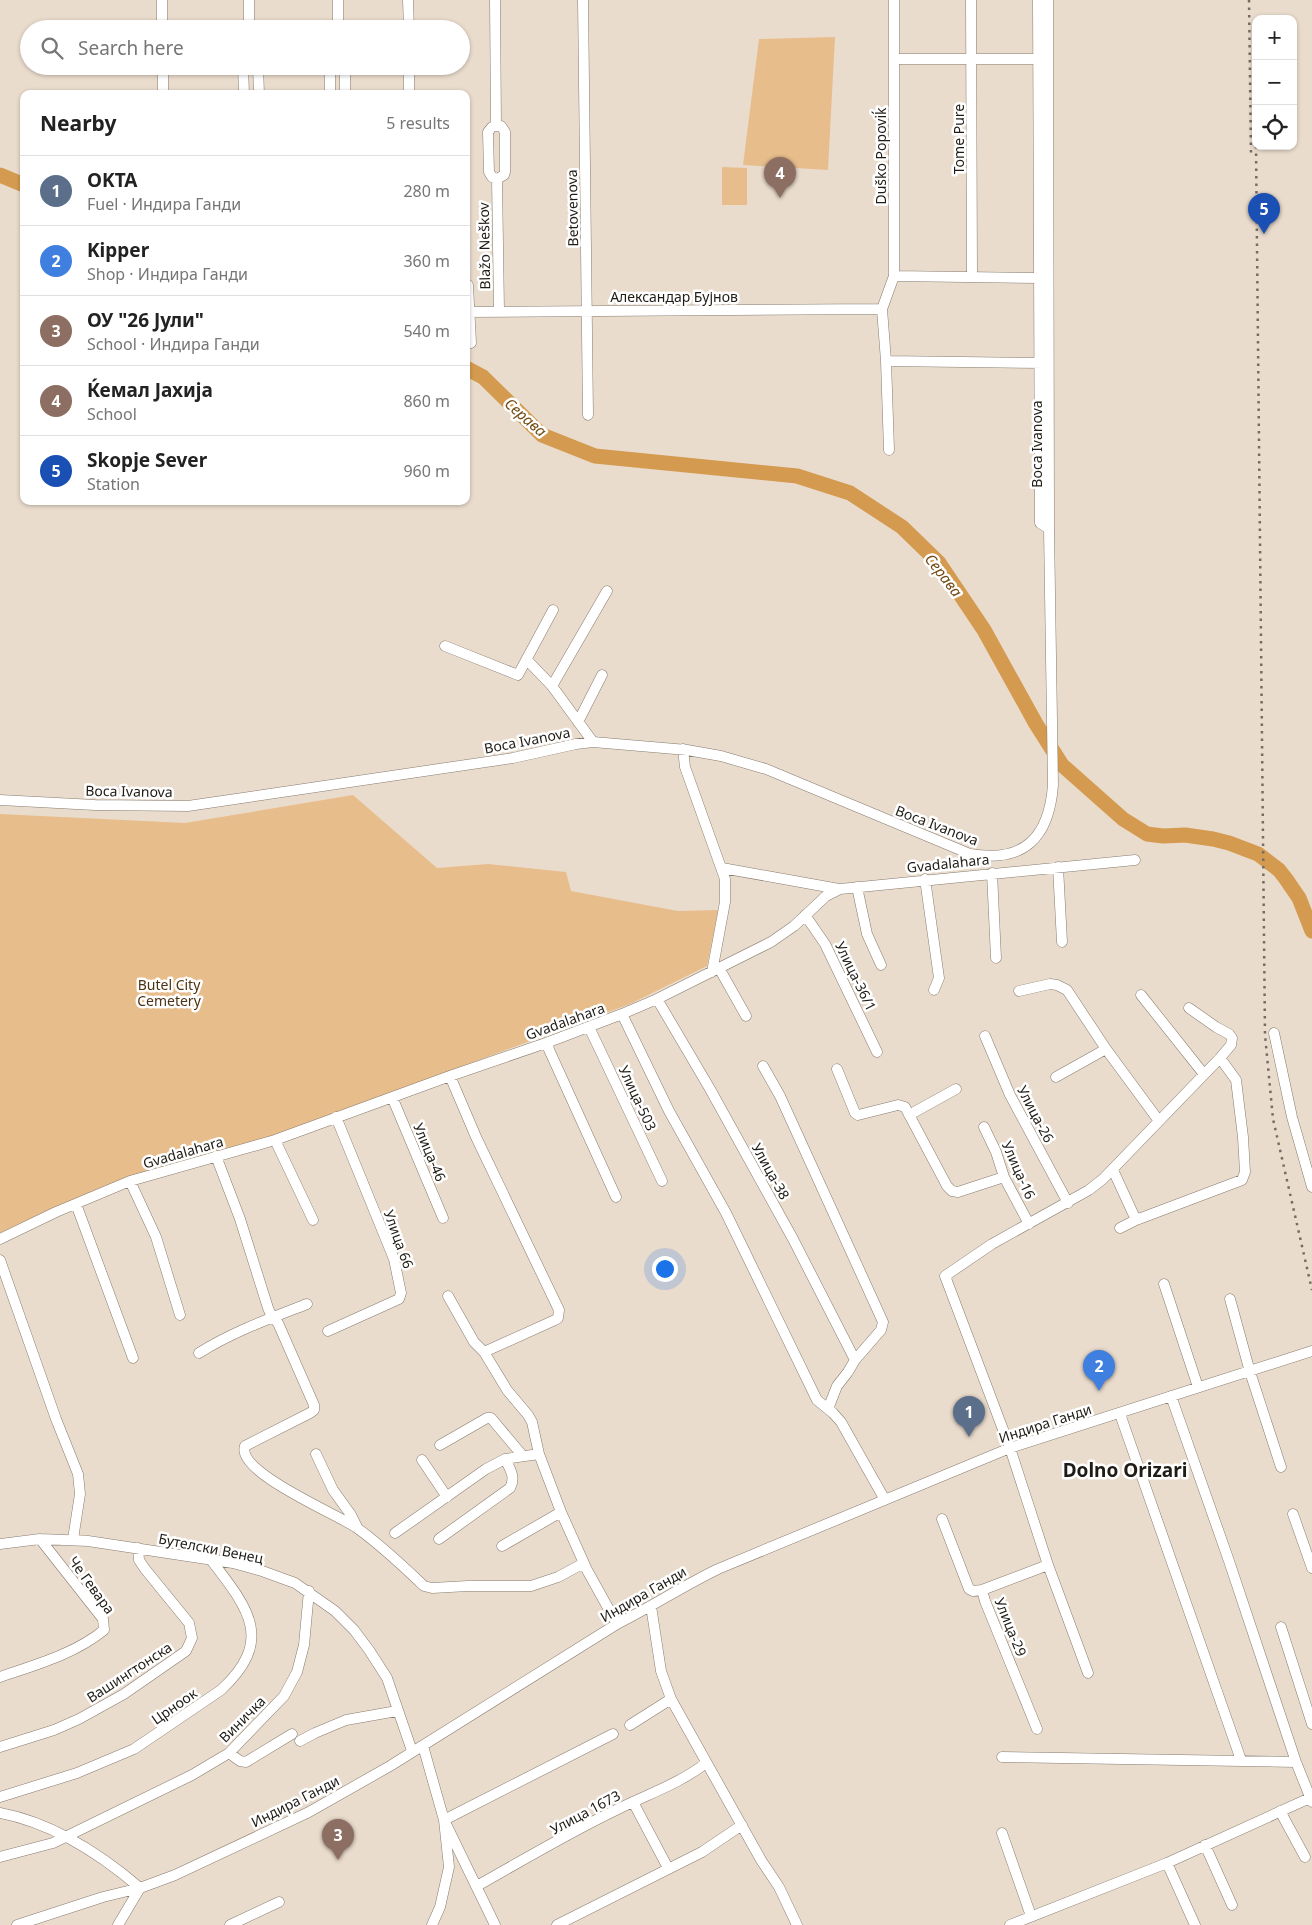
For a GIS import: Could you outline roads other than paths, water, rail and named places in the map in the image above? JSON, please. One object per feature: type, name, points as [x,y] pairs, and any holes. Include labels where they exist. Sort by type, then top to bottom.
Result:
[{"type":"street","points":[[162,0],[162,20]]},
{"type":"street","points":[[249,0],[249,20]]},
{"type":"street","points":[[338,0],[338,20]]},
{"type":"street","points":[[408,0],[408,20]]},
{"type":"street","name":"Blažo Neškov","points":[[495,0],[496,126]]},
{"type":"street","name":"Betovenova","points":[[583,0],[588,415]]},
{"type":"street","name":"Duško Popoviḱ","points":[[882,309],[894,276],[894,0]]},
{"type":"street","name":"Tome Pure","points":[[971,0],[972,277]]},
{"type":"street","points":[[1038,0],[1038,59],[1043,129],[1039,278],[1040,523],[1049,529]]},
{"type":"street","name":"Boca Ivanova","points":[[0,800],[95,805],[188,806],[513,758],[593,742],[683,749],[722,756],[766,769],[970,854],[994,857],[1009,854],[1029,844],[1043,829],[1052,805],[1053,785],[1049,529],[1050,364],[1043,129],[1048,0]]},
{"type":"street","points":[[894,60],[1038,59]]},
{"type":"street","points":[[163,75],[163,90]]},
{"type":"street","points":[[243,75],[244,90]]},
{"type":"street","points":[[258,75],[259,90]]},
{"type":"street","points":[[330,75],[330,90]]},
{"type":"street","points":[[345,75],[345,90]]},
{"type":"street","points":[[409,75],[409,90]]},
{"type":"street","name":"Blažo Neškov","points":[[501,126],[505,132],[505,164],[504,175],[497,179],[492,177],[489,172],[488,132],[492,127],[501,126]]},
{"type":"street","name":"Blažo Neškov","points":[[497,179],[499,311]]},
{"type":"street","points":[[894,276],[1039,278]]},
{"type":"street","points":[[882,309],[889,450]]},
{"type":"street","name":"Александар Бујнов","points":[[470,312],[882,309]]},
{"type":"street","points":[[470,333],[471,343]]},
{"type":"street","points":[[886,361],[1050,364]]},
{"type":"street","points":[[552,686],[607,591]]},
{"type":"street","points":[[446,646],[518,675],[553,610]]},
{"type":"street","points":[[527,660],[552,686],[593,742]]},
{"type":"street","points":[[578,722],[602,675]]},
{"type":"street","points":[[683,749],[685,767],[725,879],[725,902],[715,970],[746,1016]]},
{"type":"street","points":[[1003,871],[1009,854]]},
{"type":"street","name":"Gvadalahara","points":[[0,1239],[76,1204],[130,1182],[275,1140],[622,1014],[771,942],[794,926],[826,896],[840,889],[1003,871],[1135,860]]},
{"type":"street","points":[[1058,867],[1062,942]]},
{"type":"street","points":[[722,868],[840,889]]},
{"type":"street","points":[[992,873],[996,958]]},
{"type":"street","points":[[925,879],[939,978],[934,990]]},
{"type":"street","points":[[856,887],[867,934],[881,965]]},
{"type":"street","name":"Улица-36/1","points":[[805,915],[825,944],[876,1052]]},
{"type":"street","points":[[1019,991],[1050,984],[1067,990],[1106,1049],[1158,1121]]},
{"type":"street","points":[[1141,995],[1203,1074]]},
{"type":"street","name":"Улица-38","points":[[656,999],[710,1089],[792,1239],[855,1360]]},
{"type":"street","points":[[1088,1672],[1048,1565],[1010,1448],[944,1276],[992,1244],[1068,1203],[1088,1190],[1113,1170],[1220,1058],[1231,1044],[1232,1038],[1229,1034],[1189,1008]]},
{"type":"street","points":[[622,1014],[668,1111],[726,1213],[817,1400],[842,1422],[885,1500]]},
{"type":"street","name":"Улица-503","points":[[589,1027],[662,1181]]},
{"type":"street","points":[[1274,1032],[1292,1117],[1312,1187]]},
{"type":"street","name":"Улица-26","points":[[985,1036],[1010,1095],[1068,1203]]},
{"type":"street","points":[[546,1043],[616,1197]]},
{"type":"street","points":[[1056,1077],[1106,1049]]},
{"type":"street","points":[[1120,1228],[1136,1220],[1242,1180],[1245,1172],[1243,1137],[1236,1080],[1220,1058]]},
{"type":"street","points":[[763,1066],[780,1096],[883,1322],[881,1330],[875,1339],[855,1360],[837,1386],[831,1396],[828,1408]]},
{"type":"street","points":[[836,1069],[855,1113],[858,1115],[901,1105],[909,1114],[947,1186],[952,1191],[958,1192],[1004,1176]]},
{"type":"street","points":[[450,1076],[476,1137],[559,1310],[558,1318],[555,1320],[484,1352]]},
{"type":"street","points":[[909,1114],[956,1089]]},
{"type":"street","name":"Улица-46","points":[[392,1097],[443,1218]]},
{"type":"street","name":"Улица 66","points":[[328,1331],[399,1299],[401,1293],[394,1259],[336,1117]]},
{"type":"street","name":"Улица-16","points":[[984,1127],[996,1152],[1004,1176],[1029,1224]]},
{"type":"street","points":[[275,1140],[313,1220]]},
{"type":"street","points":[[216,1156],[240,1219],[272,1317],[278,1323],[311,1396],[314,1410],[245,1446],[244,1454],[253,1464],[275,1483],[357,1528],[424,1586],[432,1588],[531,1586],[558,1577],[584,1563]]},
{"type":"street","points":[[1113,1170],[1136,1220]]},
{"type":"street","points":[[130,1182],[156,1237],[180,1315]]},
{"type":"street","points":[[76,1204],[133,1358]]},
{"type":"street","points":[[0,1260],[56,1419],[78,1474],[80,1494],[73,1539]]},
{"type":"street","points":[[1164,1284],[1198,1387]]},
{"type":"street","points":[[448,1296],[466,1330],[484,1352],[508,1390],[528,1415],[535,1429],[539,1454],[561,1512],[584,1563],[616,1624]]},
{"type":"street","points":[[1230,1299],[1250,1372],[1281,1467]]},
{"type":"street","points":[[200,1353],[211,1345],[272,1317],[307,1304]]},
{"type":"street","name":"Индира Ганди","points":[[17,1925],[103,1897],[140,1888],[175,1875],[309,1812],[423,1746],[616,1624],[718,1569],[1010,1448],[1250,1372],[1312,1350]]},
{"type":"street","points":[[1010,1925],[1167,1863],[1280,1811],[1311,1799],[1296,1762],[1229,1561],[1171,1396]]},
{"type":"street","points":[[1120,1414],[1241,1760]]},
{"type":"street","points":[[440,1444],[487,1418],[491,1418],[522,1455]]},
{"type":"street","points":[[316,1454],[333,1490],[357,1528]]},
{"type":"street","points":[[395,1533],[486,1469],[505,1459],[539,1454]]},
{"type":"street","points":[[439,1539],[510,1488],[513,1482],[512,1476],[505,1459]]},
{"type":"street","points":[[422,1460],[447,1497]]},
{"type":"street","points":[[502,1546],[561,1512]]},
{"type":"street","points":[[1293,1514],[1312,1568]]},
{"type":"street","name":"Улица-29","points":[[942,1520],[969,1588],[973,1591],[982,1590],[1037,1729]]},
{"type":"street","name":"Бутелски Венец","points":[[0,1544],[40,1539],[73,1539],[212,1560],[262,1571],[295,1583],[335,1611],[370,1650],[387,1678],[412,1751]]},
{"type":"street","name":"Че Гевара","points":[[0,1677],[57,1656],[94,1638],[104,1630],[103,1619],[40,1539]]},
{"type":"street","name":"Вашингтонска","points":[[0,1746],[54,1730],[99,1709],[181,1656],[190,1645],[191,1631],[189,1623],[145,1569],[140,1560],[138,1548]]},
{"type":"street","name":"Црноок","points":[[0,1797],[77,1773],[134,1749],[221,1690],[232,1680],[244,1664],[251,1646],[252,1630],[250,1616],[243,1603],[212,1560]]},
{"type":"street","points":[[982,1590],[1048,1565]]},
{"type":"street","name":"Виничка","points":[[0,1858],[53,1843],[192,1775],[229,1753],[284,1696],[297,1672],[304,1645],[309,1591]]},
{"type":"street","points":[[652,1606],[661,1671],[671,1699],[760,1860],[779,1886],[797,1925]]},
{"type":"street","points":[[1282,1627],[1312,1724]]},
{"type":"street","points":[[630,1725],[671,1699]]},
{"type":"street","points":[[300,1741],[346,1720],[397,1711]]},
{"type":"street","points":[[229,1753],[240,1761],[246,1762],[292,1734]]},
{"type":"street","points":[[444,1820],[614,1734]]},
{"type":"street","points":[[423,1746],[444,1820],[449,1867],[440,1907],[432,1925]]},
{"type":"street","points":[[1002,1757],[1296,1762]]},
{"type":"street","name":"Улица 1673","points":[[477,1886],[587,1825],[674,1784],[692,1774],[706,1763]]},
{"type":"street","points":[[634,1802],[668,1868]]},
{"type":"street","points":[[1280,1811],[1304,1858]]},
{"type":"street","points":[[0,1813],[34,1822],[67,1836],[109,1864],[140,1888],[118,1925]]},
{"type":"street","points":[[444,1820],[496,1925]]},
{"type":"street","points":[[557,1925],[702,1852],[742,1825]]},
{"type":"street","points":[[1002,1833],[1030,1916]]},
{"type":"street","points":[[1205,1845],[1232,1905]]},
{"type":"street","points":[[1167,1863],[1195,1925]]},
{"type":"street","points":[[230,1925],[279,1902]]},
{"type":"waterway","name":"Серава","points":[[0,175],[20,183]]},
{"type":"waterway","name":"Серава","points":[[470,370],[483,377],[542,435],[595,456],[797,476],[850,493],[902,527],[939,563],[984,630],[1036,724],[1062,765],[1123,819],[1147,834],[1163,836],[1185,835],[1213,839],[1258,854],[1279,870],[1286,879],[1299,898],[1312,931]]},
{"type":"railway","points":[[1249,0],[1251,155]]},
{"type":"railway","points":[[1256,150],[1265,1035],[1273,1119],[1312,1290]]},
{"type":"place","name":"Ќемал Јахија","points":[[780,198]]},
{"type":"place","name":"Skopje Sever","points":[[1264,234]]},
{"type":"place","name":"Kipper","points":[[1099,1391]]},
{"type":"place","name":"OKTA","points":[[969,1437]]},
{"type":"place","name":"ОУ \"26 Јули\"","points":[[338,1860]]},
{"type":"district","name":"Dolno Orizari","points":[[1125,1470]]},
{"type":"park label","name":"Butel City Cemetery","points":[[169,992]]}]
